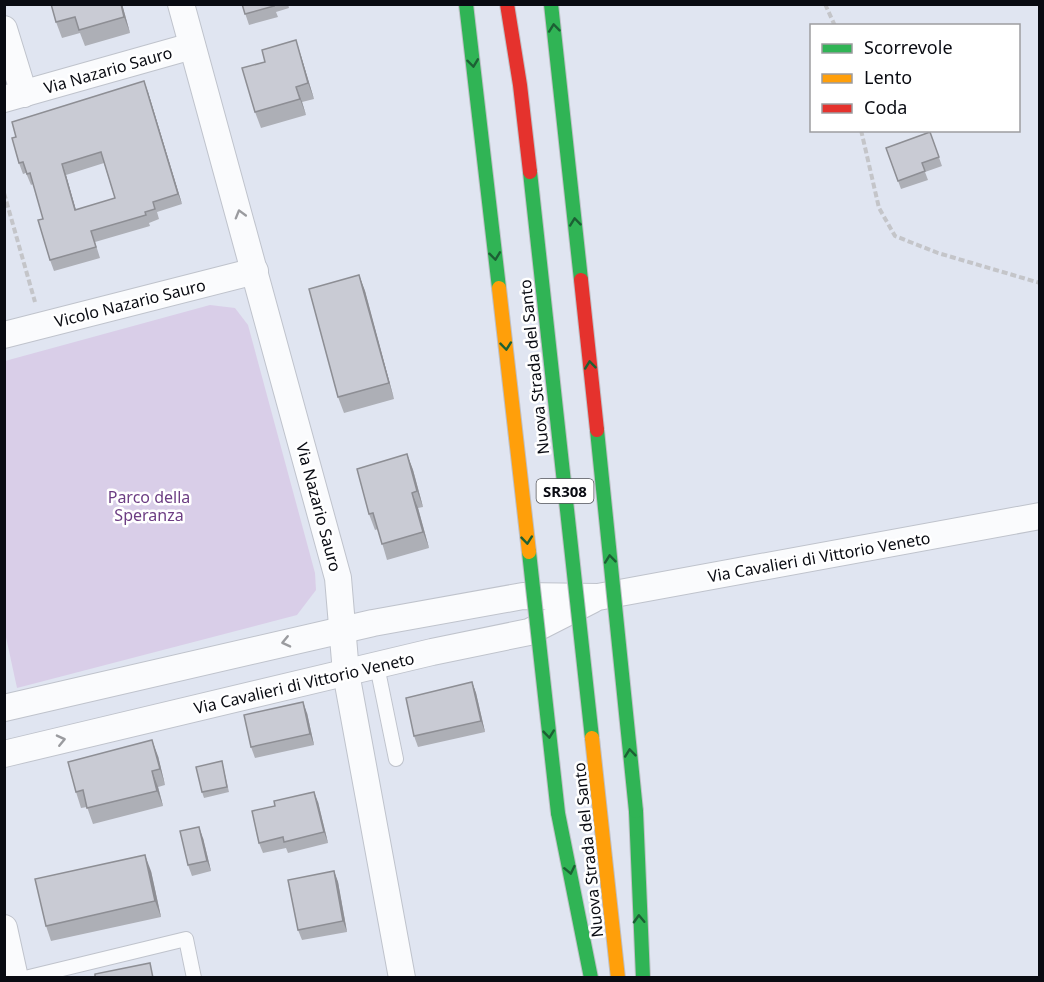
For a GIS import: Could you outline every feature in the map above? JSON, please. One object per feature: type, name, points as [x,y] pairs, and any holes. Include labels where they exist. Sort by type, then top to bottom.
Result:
[{"type":"highway","points":[[466,4],[558,813],[591,978]]},
{"type":"highway","name":"Nuova Strada del Santo","points":[[507,4],[520,85],[618,978]]},
{"type":"highway","points":[[551,4],[636,811],[643,978]]},
{"type":"street","name":"Via Nazario Sauro","points":[[182,4],[338,579],[346,673],[402,978]]},
{"type":"street","name":"Via Nazario Sauro","points":[[4,29],[14,96],[192,46]]},
{"type":"street","name":"Vicolo Nazario Sauro","points":[[4,335],[255,270]]},
{"type":"street","name":"Via Cavalieri di Vittorio Veneto","points":[[4,708],[343,629],[523,596],[598,597],[1040,516]]},
{"type":"street","name":"Via Cavalieri di Vittorio Veneto","points":[[4,754],[528,632],[598,597]]},
{"type":"street","points":[[4,928],[15,978]]},
{"type":"lane","points":[[377,666],[396,759]]},
{"type":"lane","points":[[25,978],[186,939],[194,978]]},
{"type":"path","points":[[825,4],[834,24]]},
{"type":"path","points":[[861,132],[879,208],[895,236],[938,253],[1040,283]]},
{"type":"path","points":[[4,193],[41,326]]},
{"type":"green space","name":"Parco della Speranza","points":[[210,305],[235,308],[248,325],[315,573],[316,590],[297,615],[17,688],[4,628],[5,361]]},
{"type":"building","points":[[51,4],[121,4],[124,17],[79,30],[75,17],[56,22]]},
{"type":"building","points":[[242,4],[273,4],[274,6],[245,14]]},
{"type":"building","points":[[296,40],[308,83],[296,87],[300,99],[255,112],[242,68],[265,62],[262,50]]},
{"type":"building","points":[[144,81],[178,194],[153,202],[155,209],[145,212],[146,215],[91,231],[96,247],[50,260],[38,220],[43,219],[30,173],[27,174],[23,162],[19,163],[12,138],[16,137],[12,122]],"holes":[[[101,152],[115,198],[75,210],[62,164]]]},
{"type":"building","points":[[930,132],[939,157],[922,163],[925,171],[898,181],[886,148]]},
{"type":"building","points":[[359,275],[389,383],[338,397],[309,289]]},
{"type":"building","points":[[407,454],[417,491],[412,493],[423,532],[382,544],[373,513],[369,514],[357,469]]},
{"type":"building","points":[[472,682],[481,721],[414,736],[406,698]]},
{"type":"building","points":[[303,702],[310,734],[251,747],[244,715]]},
{"type":"building","points":[[152,740],[160,769],[152,771],[157,791],[87,808],[83,790],[76,792],[68,762]]},
{"type":"building","points":[[222,761],[227,787],[202,792],[196,767]]},
{"type":"building","points":[[314,792],[324,832],[284,842],[283,837],[259,843],[252,811],[275,806],[274,801]]},
{"type":"building","points":[[199,827],[207,861],[188,865],[180,831]]},
{"type":"building","points":[[145,855],[155,901],[46,926],[35,879]]},
{"type":"building","points":[[334,871],[343,921],[298,930],[288,880]]},
{"type":"building","points":[[150,963],[153,978],[95,978],[95,974]]},
{"type":"traffic: fast","points":[[466,4],[499,288]]},
{"type":"traffic: fast","points":[[551,4],[581,280]]},
{"type":"traffic: fast","points":[[530,172],[592,738]]},
{"type":"traffic: fast","points":[[597,430],[636,811]]},
{"type":"traffic: fast","points":[[529,552],[558,813]]},
{"type":"traffic: fast","points":[[636,811],[643,978]]},
{"type":"traffic: fast","points":[[558,813],[591,978]]},
{"type":"traffic: slow","points":[[499,288],[529,552]]},
{"type":"traffic: slow","points":[[592,738],[618,978]]},
{"type":"traffic: jam","points":[[507,4],[520,85],[530,172]]},
{"type":"traffic: jam","points":[[581,280],[597,430]]}]
